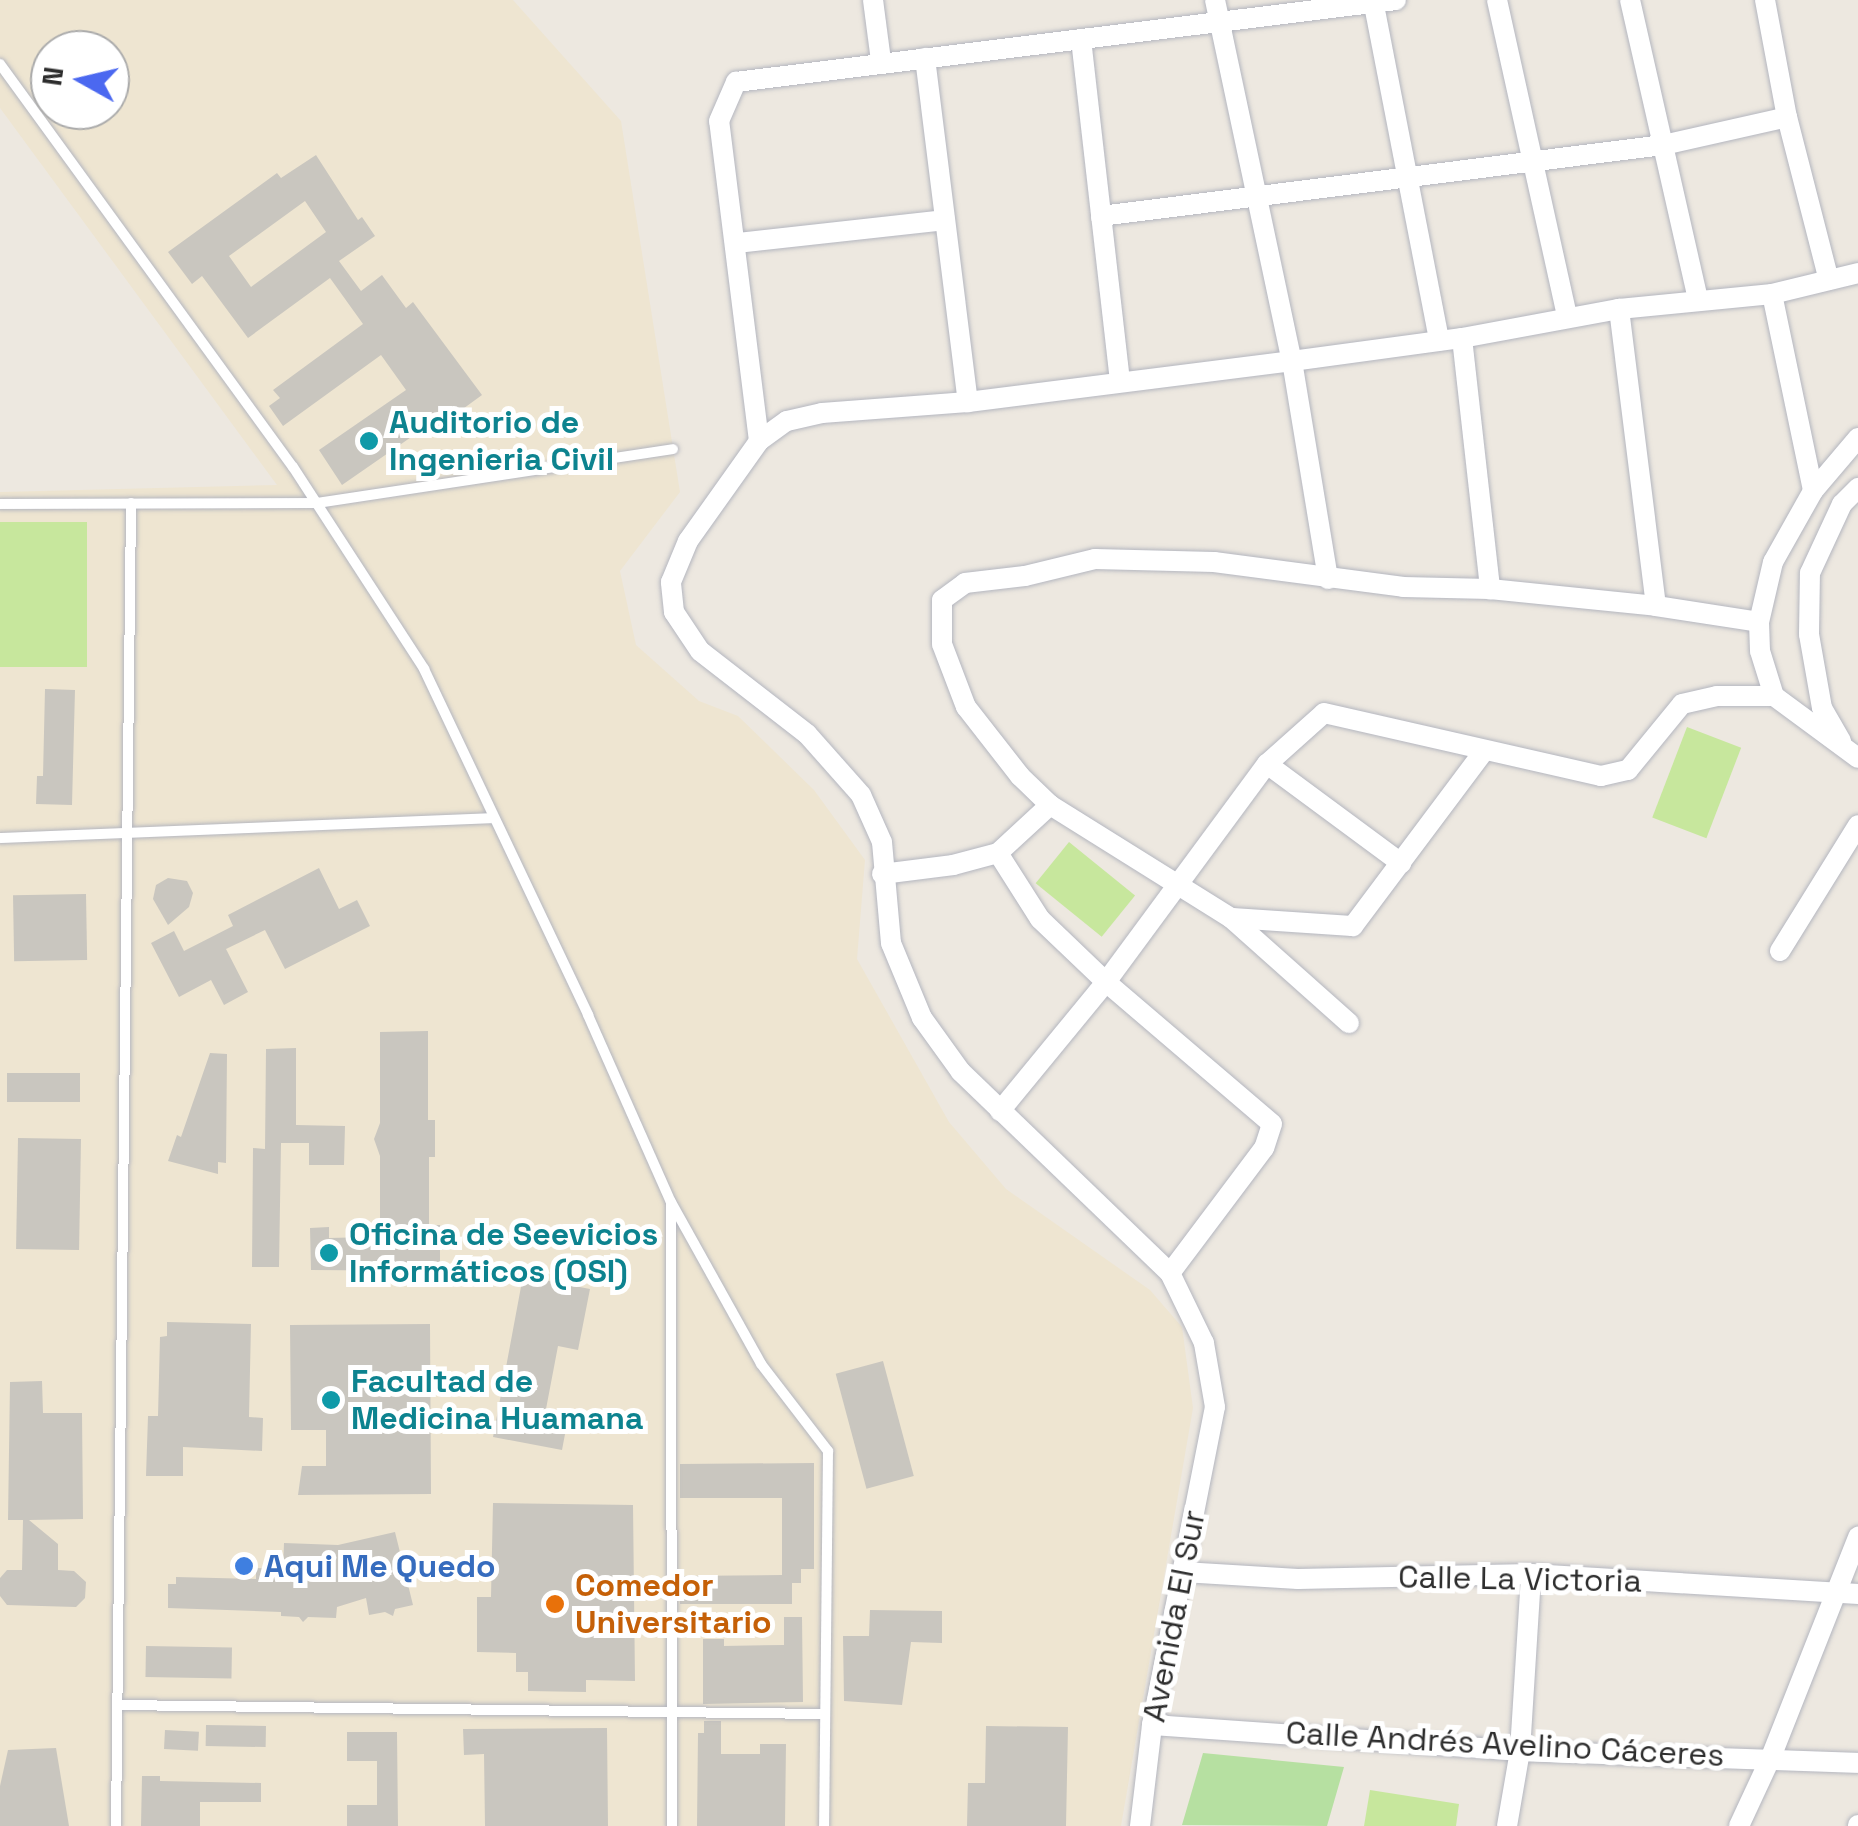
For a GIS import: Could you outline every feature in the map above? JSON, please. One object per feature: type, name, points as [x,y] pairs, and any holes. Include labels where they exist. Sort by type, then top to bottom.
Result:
[{"type":"street","points":[[873,0],[881,61]]},
{"type":"street","points":[[1215,0],[1216,22],[1258,193],[1292,361],[1328,578]]},
{"type":"street","points":[[759,441],[719,121],[736,82],[1396,0]]},
{"type":"street","points":[[1497,0],[1567,317]]},
{"type":"street","points":[[1630,0],[1698,299]]},
{"type":"street","points":[[1765,0],[1787,117],[1829,280]]},
{"type":"street","points":[[1373,1],[1439,341]]},
{"type":"street","points":[[1081,39],[1120,382]]},
{"type":"street","points":[[925,58],[968,402]]},
{"type":"street","points":[[1101,216],[1534,158],[1663,145],[1787,117]]},
{"type":"street","points":[[737,244],[945,220]]},
{"type":"street","points":[[998,853],[1040,919],[1106,982],[1272,1124],[1264,1148],[1170,1274],[961,1072],[922,1018],[891,943],[882,842],[861,795],[807,734],[700,651],[674,612],[671,582],[688,541],[759,441],[787,421],[822,413],[968,402],[1462,338],[1619,309],[1772,294],[1858,273]]},
{"type":"street","points":[[1772,294],[1813,490]]},
{"type":"street","points":[[1619,309],[1656,606]]},
{"type":"street","points":[[1462,338],[1490,589]]},
{"type":"street","points":[[1774,696],[1760,651],[1759,622],[1773,562],[1813,490],[1858,438]]},
{"type":"street","points":[[1852,753],[1822,708],[1808,608],[1810,573],[1842,504],[1858,488]]},
{"type":"street","points":[[1349,1023],[1231,918],[1050,805],[1020,776],[966,707],[942,644],[940,611],[948,592],[965,583],[1025,576],[1095,559],[1214,562],[1403,587],[1490,589],[1656,606],[1759,622]]},
{"type":"street","points":[[1000,1112],[1106,982],[1267,764],[1324,713],[1601,776],[1628,770],[1682,704],[1717,696],[1774,696],[1852,753]]},
{"type":"street","points":[[1231,918],[1353,926],[1484,751]]},
{"type":"street","points":[[1267,764],[1401,863]]},
{"type":"street","points":[[882,874],[952,865],[998,853],[1050,805]]},
{"type":"street","points":[[1780,950],[1858,825]]},
{"type":"street","name":"Avenida El Sur","points":[[1140,1826],[1152,1725],[1215,1406],[1204,1343],[1170,1274]]},
{"type":"street","points":[[1739,1826],[1848,1593],[1858,1537]]},
{"type":"street","name":"Calle La Victoria","points":[[1182,1572],[1298,1579],[1532,1574],[1848,1593]]},
{"type":"street","points":[[1506,1826],[1520,1750],[1532,1574]]},
{"type":"street","name":"Calle Andrés Avelino Cáceres","points":[[1152,1725],[1520,1750],[1858,1763]]},
{"type":"lane","points":[[0,64],[318,502],[424,669],[491,818],[554,942],[671,1202],[761,1364],[828,1451],[824,1826]]},
{"type":"lane","points":[[0,504],[318,502],[673,449]]},
{"type":"lane","points":[[116,1826],[130,504]]},
{"type":"lane","points":[[0,838],[491,818]]},
{"type":"lane","points":[[671,1202],[672,1826]]},
{"type":"lane","points":[[117,1705],[825,1714]]},
{"type":"shaded area","points":[[0,0],[513,0],[621,121],[680,492],[620,571],[636,645],[699,701],[738,716],[814,790],[865,860],[857,959],[949,1122],[1006,1189],[1150,1290],[1182,1327],[1193,1408],[1121,1826],[0,1826],[0,492],[277,485],[0,108]]},
{"type":"green space","points":[[0,522],[87,522],[87,667],[0,667]]},
{"type":"green space","points":[[1687,727],[1741,748],[1706,838],[1652,818]]},
{"type":"green space","points":[[1069,842],[1135,895],[1102,937],[1036,883]]},
{"type":"green space","points":[[1203,1753],[1344,1767],[1327,1826],[1182,1825]]},
{"type":"green space","points":[[1370,1790],[1459,1804],[1456,1826],[1364,1826]]},
{"type":"building","points":[[316,155],[358,220],[362,217],[375,236],[339,261],[361,291],[382,275],[406,308],[413,302],[482,395],[434,430],[430,424],[342,485],[319,450],[406,390],[381,355],[283,426],[269,406],[280,398],[273,390],[363,324],[330,278],[248,338],[202,276],[192,284],[168,252],[277,173],[281,178]],"holes":[[[305,201],[326,232],[251,287],[229,256]]]},
{"type":"building","points":[[45,689],[75,690],[72,805],[36,804],[37,776],[43,776]]},
{"type":"building","points":[[319,868],[339,909],[357,900],[370,926],[285,969],[265,930],[226,949],[248,992],[224,1005],[211,980],[179,997],[151,943],[174,931],[184,951],[233,926],[228,915]]},
{"type":"building","points":[[168,878],[187,881],[193,893],[189,907],[168,925],[153,899],[156,885]]},
{"type":"building","points":[[86,894],[87,960],[14,961],[13,895]]},
{"type":"building","points":[[428,1031],[428,1120],[435,1120],[435,1157],[429,1157],[429,1225],[440,1225],[440,1271],[311,1270],[310,1228],[329,1227],[329,1238],[370,1237],[370,1231],[380,1231],[380,1156],[374,1139],[380,1123],[380,1032]]},
{"type":"building","points":[[296,1048],[296,1125],[345,1126],[344,1165],[309,1165],[309,1143],[281,1143],[279,1267],[252,1267],[253,1148],[265,1149],[266,1049]]},
{"type":"building","points":[[210,1053],[227,1054],[226,1163],[218,1162],[218,1174],[168,1161],[177,1135],[181,1137]]},
{"type":"building","points":[[7,1073],[80,1073],[80,1102],[7,1102]]},
{"type":"building","points":[[18,1138],[81,1139],[79,1250],[16,1249]]},
{"type":"building","points":[[523,1276],[590,1289],[578,1350],[558,1346],[546,1409],[569,1413],[562,1450],[493,1437]]},
{"type":"building","points":[[167,1322],[251,1324],[249,1417],[263,1418],[262,1451],[183,1447],[183,1476],[146,1476],[148,1416],[158,1416],[160,1337],[167,1336]]},
{"type":"building","name":"Facultad de Medicina Huamana","points":[[430,1324],[431,1494],[298,1495],[302,1466],[326,1466],[326,1430],[291,1430],[290,1325]]},
{"type":"building","points":[[883,1361],[914,1476],[866,1489],[836,1374]]},
{"type":"building","points":[[42,1381],[43,1413],[82,1413],[83,1519],[29,1520],[58,1544],[58,1570],[74,1571],[86,1582],[85,1598],[76,1607],[7,1605],[0,1596],[0,1578],[7,1570],[22,1570],[23,1520],[8,1520],[10,1382]]},
{"type":"building","points":[[814,1463],[814,1569],[801,1569],[801,1583],[792,1583],[792,1604],[680,1604],[680,1576],[782,1575],[782,1498],[680,1498],[680,1464]]},
{"type":"building","name":"Comedor Universitario","points":[[493,1503],[633,1505],[635,1681],[586,1680],[586,1692],[528,1691],[528,1672],[516,1672],[516,1653],[477,1652],[477,1597],[491,1597]]},
{"type":"building","points":[[395,1532],[413,1605],[395,1609],[393,1616],[385,1612],[369,1615],[366,1598],[337,1607],[336,1618],[308,1617],[303,1622],[299,1617],[281,1616],[281,1612],[168,1608],[168,1584],[176,1584],[176,1577],[256,1579],[256,1568],[283,1569],[284,1543],[338,1545]]},
{"type":"building","points":[[870,1610],[942,1611],[942,1643],[911,1642],[902,1705],[844,1701],[843,1636],[869,1636]]},
{"type":"building","points":[[784,1617],[802,1617],[803,1702],[703,1704],[703,1639],[724,1639],[724,1646],[784,1645]]},
{"type":"building","points":[[146,1646],[232,1648],[231,1678],[145,1677]]},
{"type":"building","points":[[704,1721],[721,1721],[721,1754],[760,1754],[760,1744],[786,1744],[785,1826],[697,1826],[698,1733],[704,1733]]},
{"type":"building","points":[[206,1725],[266,1726],[266,1747],[206,1746]]},
{"type":"building","points":[[986,1726],[1068,1727],[1066,1826],[967,1826],[968,1783],[985,1783]]},
{"type":"building","points":[[607,1728],[608,1826],[485,1826],[484,1754],[464,1755],[463,1729]]},
{"type":"building","points":[[165,1730],[199,1732],[198,1751],[164,1749]]},
{"type":"building","points":[[347,1732],[397,1732],[398,1826],[347,1826],[347,1805],[377,1805],[377,1761],[347,1761]]},
{"type":"building","points":[[56,1748],[69,1826],[0,1826],[0,1786],[8,1750]]},
{"type":"building","points":[[142,1776],[160,1776],[160,1781],[261,1783],[261,1802],[200,1802],[200,1826],[141,1826]]},
{"type":"place","name":"Auditorio de Ingenieria Civil","points":[[369,441]]},
{"type":"place","name":"Oficina de Seevicios Informáticos (OSI)","points":[[329,1253]]},
{"type":"place","name":"Facultad de Medicina Huamana","points":[[331,1400]]},
{"type":"place","name":"Aqui Me Quedo","points":[[244,1566]]},
{"type":"place","name":"Comedor Universitario","points":[[555,1604]]}]
